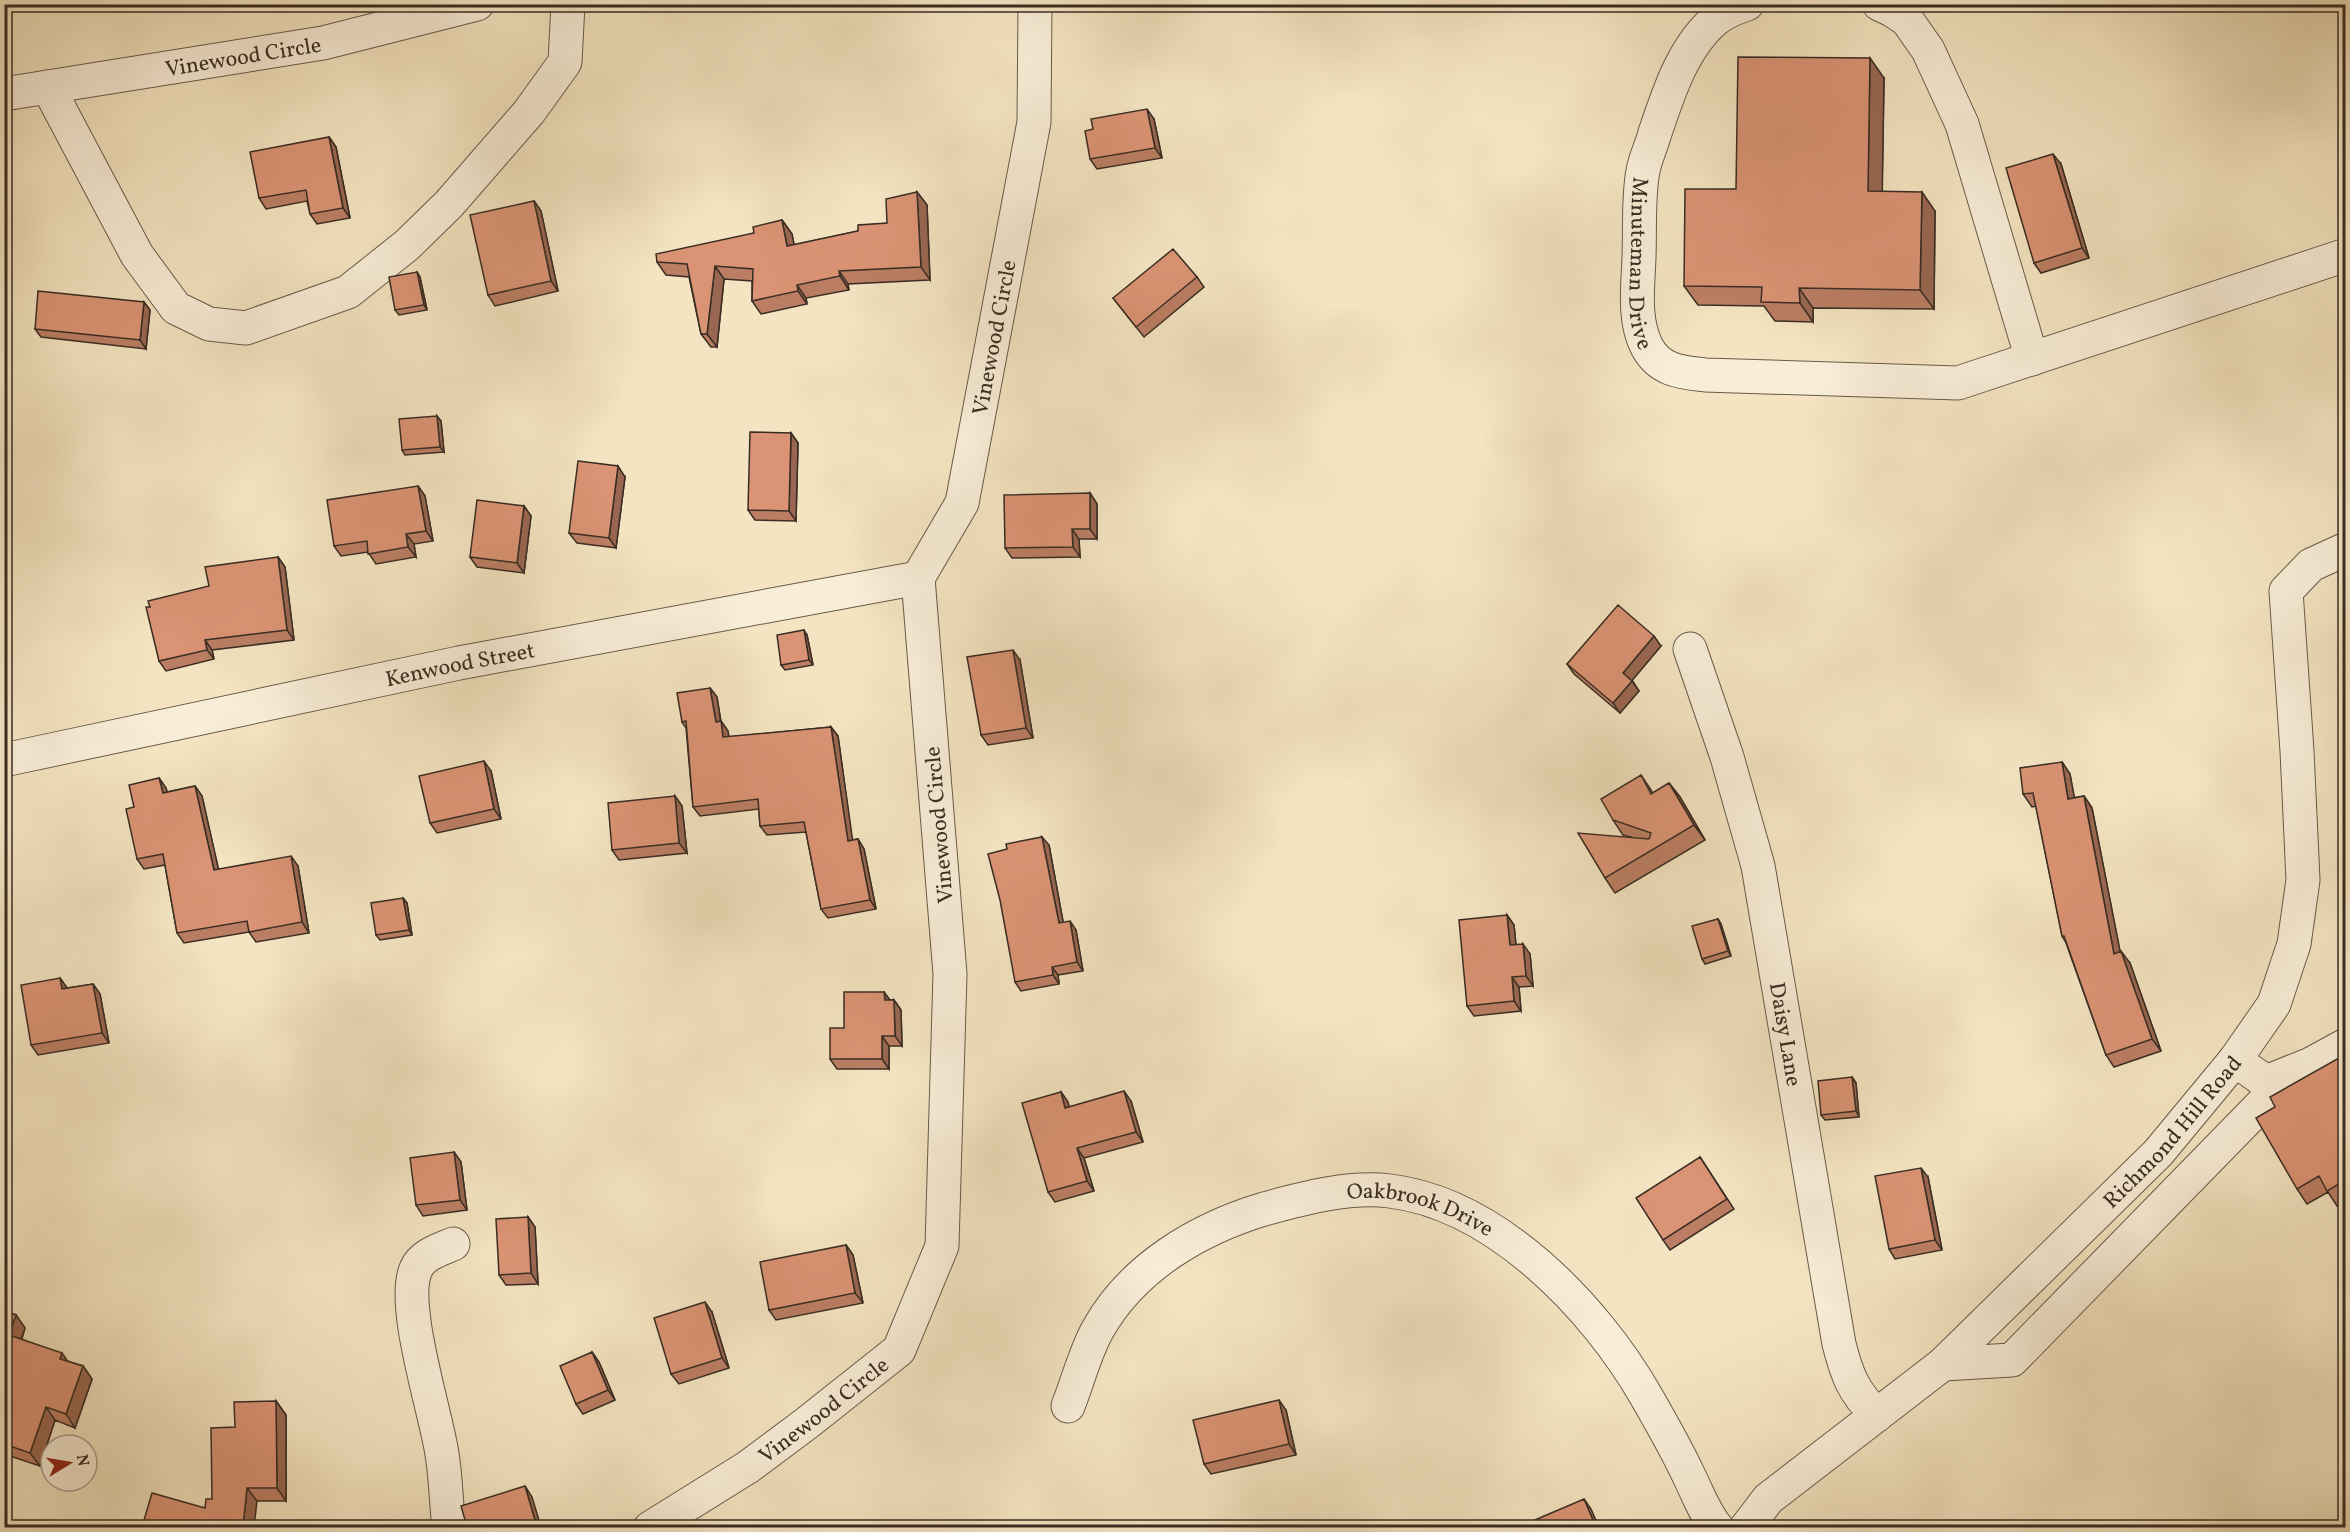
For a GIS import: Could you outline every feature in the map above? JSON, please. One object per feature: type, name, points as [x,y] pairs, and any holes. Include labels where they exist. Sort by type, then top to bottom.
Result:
[{"type":"street","name":"Vinewood Circle","points":[[4,94],[323,43],[477,4]]},
{"type":"street","points":[[48,87],[137,255],[176,308],[209,324],[246,327],[348,292],[407,245],[448,204],[529,112],[565,62],[568,4]]},
{"type":"street","name":"Vinewood Circle","points":[[661,1525],[756,1461],[899,1350],[942,1245],[950,974],[918,578],[962,503],[1034,122],[1035,4]]},
{"type":"street","name":"Minuteman Drive","points":[[1747,4],[1730,10],[1714,21],[1697,40],[1683,63],[1665,106],[1643,171],[1637,301],[1640,324],[1647,347],[1660,363],[1675,372],[1705,375],[1958,383],[2346,255]]},
{"type":"street","points":[[1879,4],[1907,20],[1923,43],[1962,124],[2032,359]]},
{"type":"street","name":"Richmond Hill Road","points":[[1746,1527],[1768,1500],[1943,1364],[2158,1153],[2235,1060],[2274,1004],[2294,944],[2303,880],[2286,591],[2311,565],[2346,549]]},
{"type":"street","name":"Kenwood Street","points":[[4,760],[459,663],[918,578]]},
{"type":"street","name":"Daisy Lane","points":[[1690,649],[1727,757],[1758,866],[1839,1344],[1846,1373],[1854,1390],[1877,1415]]},
{"type":"street","points":[[2266,1082],[2311,1064],[2346,1045]]},
{"type":"street","points":[[1943,1364],[2012,1360],[2268,1098],[2266,1082],[2235,1060]]},
{"type":"street","name":"Oakbrook Drive","points":[[1068,1406],[1097,1330],[1114,1305],[1144,1272],[1178,1248],[1211,1229],[1289,1202],[1359,1191],[1388,1191],[1414,1195],[1441,1203],[1470,1216],[1509,1240],[1581,1308],[1610,1343],[1642,1389],[1665,1428],[1706,1515],[1717,1527]]},
{"type":"street","points":[[449,1527],[442,1455],[417,1341],[411,1281],[417,1267],[431,1253],[453,1244]]},
{"type":"building","points":[[1738,57],[1870,58],[1868,191],[1922,192],[1920,290],[1799,288],[1800,303],[1761,302],[1762,287],[1684,286],[1685,189],[1736,189]]},
{"type":"building","points":[[1147,109],[1155,148],[1090,159],[1085,131],[1093,129],[1091,119]]},
{"type":"building","points":[[329,137],[343,208],[310,214],[306,190],[259,198],[250,152]]},
{"type":"building","points":[[2053,154],[2082,248],[2034,263],[2006,168]]},
{"type":"building","points":[[917,192],[921,267],[839,271],[840,276],[797,285],[798,291],[752,301],[753,269],[715,266],[707,334],[701,334],[687,264],[657,262],[656,254],[754,233],[753,227],[782,220],[787,246],[858,231],[858,225],[887,223],[886,199]]},
{"type":"building","points":[[534,201],[551,281],[488,295],[470,215]]},
{"type":"building","points":[[1173,249],[1197,277],[1136,327],[1113,298]]},
{"type":"building","points":[[417,272],[424,305],[395,310],[389,277]]},
{"type":"building","points":[[38,291],[144,302],[140,340],[35,329]]},
{"type":"building","points":[[437,416],[440,447],[402,450],[399,419]]},
{"type":"building","points":[[750,432],[791,433],[789,511],[748,510]]},
{"type":"building","points":[[578,461],[618,466],[609,538],[569,533]]},
{"type":"building","points":[[418,486],[426,531],[406,534],[408,547],[368,554],[367,541],[334,546],[327,500]]},
{"type":"building","points":[[1090,493],[1090,529],[1072,529],[1073,547],[1005,548],[1004,495]]},
{"type":"building","points":[[477,500],[524,506],[517,563],[470,557]]},
{"type":"building","points":[[278,557],[287,630],[205,640],[207,650],[159,661],[146,607],[150,607],[148,601],[209,586],[205,567]]},
{"type":"building","points":[[1618,605],[1654,636],[1623,673],[1632,681],[1613,703],[1567,664]]},
{"type":"building","points":[[804,630],[809,660],[781,665],[777,635]]},
{"type":"building","points":[[1013,650],[1026,728],[981,735],[967,657]]},
{"type":"building","points":[[710,688],[716,722],[721,721],[723,737],[831,727],[848,841],[858,839],[870,900],[821,909],[804,822],[760,826],[758,799],[693,807],[686,721],[682,722],[677,693]]},
{"type":"building","points":[[484,761],[494,809],[430,823],[419,776]]},
{"type":"building","points":[[2062,762],[2068,799],[2084,796],[2114,954],[2121,951],[2152,1039],[2106,1055],[2064,936],[2062,936],[2033,793],[2023,794],[2020,768]]},
{"type":"building","points":[[1641,775],[1651,794],[1669,783],[1694,825],[1605,878],[1578,833],[1649,839],[1651,833],[1613,820],[1601,799]]},
{"type":"building","points":[[159,778],[163,793],[195,786],[214,870],[291,856],[302,922],[249,932],[247,921],[177,933],[163,854],[137,859],[126,809],[134,807],[129,785]]},
{"type":"building","points":[[675,796],[679,843],[612,850],[608,803]]},
{"type":"building","points":[[1042,837],[1059,923],[1070,921],[1077,962],[1052,967],[1053,975],[1015,982],[1000,900],[988,854],[1007,849],[1006,844]]},
{"type":"building","points":[[403,898],[409,930],[376,935],[371,903]]},
{"type":"building","points":[[1507,915],[1510,945],[1523,944],[1526,976],[1512,977],[1514,1001],[1467,1006],[1459,920]]},
{"type":"building","points":[[1718,919],[1728,951],[1702,959],[1692,926]]},
{"type":"building","points":[[60,978],[62,989],[93,984],[102,1033],[31,1045],[21,985]]},
{"type":"building","points":[[844,992],[884,992],[885,1000],[894,1000],[895,1036],[882,1036],[882,1059],[830,1059],[830,1028],[844,1028]]},
{"type":"building","points":[[2346,1054],[2346,1180],[2327,1191],[2319,1176],[2297,1189],[2256,1118],[2275,1107],[2270,1097]]},
{"type":"building","points":[[1852,1077],[1856,1111],[1821,1115],[1818,1081]]},
{"type":"building","points":[[1124,1091],[1136,1132],[1077,1148],[1087,1181],[1048,1192],[1022,1103],[1061,1092],[1065,1108]]},
{"type":"building","points":[[454,1152],[460,1200],[416,1205],[410,1158]]},
{"type":"building","points":[[1700,1157],[1727,1199],[1663,1240],[1636,1198]]},
{"type":"building","points":[[1921,1168],[1935,1240],[1889,1249],[1875,1176]]},
{"type":"building","points":[[528,1217],[531,1273],[499,1275],[496,1219]]},
{"type":"building","points":[[846,1245],[855,1293],[769,1310],[760,1262]]},
{"type":"building","points":[[705,1302],[722,1358],[671,1374],[654,1318]]},
{"type":"building","points":[[4,1311],[16,1315],[9,1335],[62,1353],[60,1359],[83,1366],[66,1414],[46,1407],[30,1453],[4,1444]]},
{"type":"building","points":[[592,1352],[608,1390],[576,1404],[560,1366]]},
{"type":"building","points":[[1279,1400],[1289,1444],[1204,1464],[1193,1420]]},
{"type":"building","points":[[276,1401],[277,1488],[247,1488],[243,1527],[142,1527],[152,1493],[205,1508],[206,1499],[212,1499],[211,1428],[235,1427],[234,1402]]},
{"type":"building","points":[[525,1486],[537,1527],[467,1527],[461,1506]]},
{"type":"building","points":[[1584,1499],[1596,1527],[1530,1527],[1528,1523]]}]
